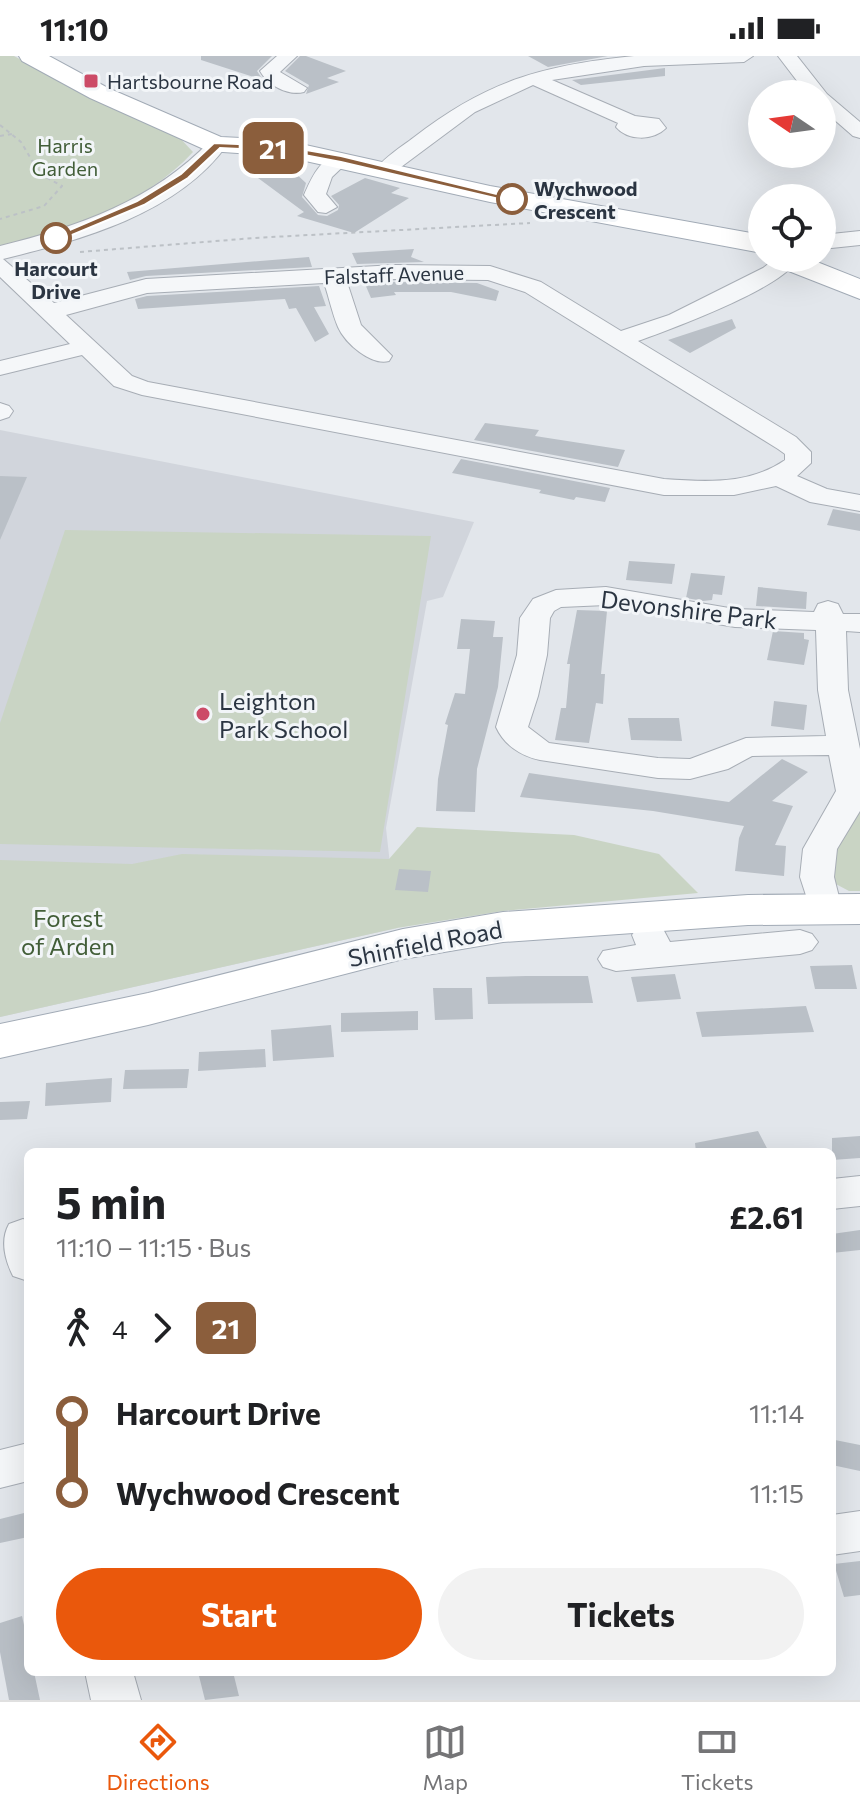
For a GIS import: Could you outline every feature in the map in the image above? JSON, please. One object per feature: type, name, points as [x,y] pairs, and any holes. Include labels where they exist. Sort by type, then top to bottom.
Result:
[{"type":"main road","points":[[31,56],[99,93],[217,145],[283,148],[341,159],[490,194],[748,246]]},
{"type":"main road","points":[[825,272],[860,290]]},
{"type":"main road","name":"Shinfield Road","points":[[0,1041],[148,1009],[403,944],[503,927],[651,936],[829,920]]},
{"type":"street","points":[[288,56],[270,71],[274,78],[292,83]]},
{"type":"street","points":[[386,169],[482,99],[537,80],[614,63],[744,56]]},
{"type":"street","points":[[787,56],[806,80]]},
{"type":"street","points":[[537,80],[632,122]]},
{"type":"street","points":[[836,106],[860,109]]},
{"type":"street","points":[[836,111],[860,132]]},
{"type":"street","points":[[0,253],[75,231],[141,203],[185,176],[217,145]]},
{"type":"street","points":[[326,207],[315,195],[323,174],[341,159]]},
{"type":"street","points":[[0,265],[123,381],[142,388],[634,482],[707,490],[746,485],[775,476],[820,496],[860,503]]},
{"type":"street","name":"Falstaff Avenue","points":[[49,312],[146,286],[442,270],[490,273],[533,287],[798,452],[798,463],[789,471],[775,476]]},
{"type":"street","points":[[617,340],[677,320],[772,272]]},
{"type":"street","points":[[334,277],[350,328],[381,350]]},
{"type":"street","points":[[0,368],[86,347]]},
{"type":"street","name":"Devonshire Park","points":[[829,920],[817,877],[820,849],[852,791],[842,745],[846,691],[840,619],[735,618],[606,596],[556,599],[543,605],[535,618],[529,668],[512,727],[516,736],[540,751],[658,768],[690,769],[717,762],[746,747],[842,745]]},
{"type":"street","points":[[616,959],[651,936]]},
{"type":"street","points":[[836,1194],[860,1191]]},
{"type":"street","points":[[0,1469],[24,1463]]},
{"type":"street","points":[[836,1534],[860,1531]]},
{"type":"street","points":[[110,1676],[116,1700]]},
{"type":"path","points":[[0,125],[21,142],[40,174],[62,186],[56,201],[45,208],[0,219]]},
{"type":"path","points":[[0,136],[12,134]]},
{"type":"path","points":[[68,252],[537,222]]},
{"type":"shaded area","name":"Leighton Park School","points":[[0,430],[474,522],[443,597],[427,601],[386,828],[397,928],[0,1017]]},
{"type":"green space","name":"Harris Garden","points":[[0,56],[14,56],[90,96],[178,136],[193,152],[152,187],[129,201],[78,224],[0,248]]},
{"type":"green space","points":[[65,530],[431,536],[380,852],[0,844],[0,723]]},
{"type":"green space","points":[[860,805],[860,891],[849,891],[832,882],[836,847]]},
{"type":"green space","name":"Forest of Arden","points":[[417,827],[574,835],[659,854],[698,893],[503,911],[397,928],[0,1017],[0,860],[132,864],[182,854],[389,859]]},
{"type":"building","points":[[201,56],[272,56],[257,71],[263,80],[201,60]]},
{"type":"building","points":[[300,56],[346,71],[327,78],[339,82],[306,94],[309,85],[285,71]]},
{"type":"building","points":[[528,56],[608,56],[548,67]]},
{"type":"building","points":[[665,68],[665,76],[581,85],[572,80]]},
{"type":"building","points":[[293,171],[306,183],[302,197],[318,215],[327,216],[338,210],[339,205],[331,196],[365,178],[400,188],[391,193],[409,198],[354,233],[297,216],[304,212],[258,178]]},
{"type":"building","points":[[414,249],[411,257],[424,262],[357,264],[352,253]]},
{"type":"building","points":[[309,257],[312,267],[146,276],[130,280],[127,272]]},
{"type":"building","points":[[477,283],[499,291],[496,301],[451,292],[394,292],[396,295],[371,298],[365,284]]},
{"type":"building","points":[[319,286],[326,306],[314,307],[329,334],[315,342],[296,308],[289,309],[285,299],[138,309],[135,299],[147,296]]},
{"type":"building","points":[[732,319],[736,328],[690,353],[668,340]]},
{"type":"building","points":[[485,423],[539,430],[535,436],[625,450],[618,467],[474,440]]},
{"type":"building","points":[[461,459],[610,488],[605,502],[576,497],[574,500],[539,493],[541,490],[452,473]]},
{"type":"building","points":[[0,476],[27,477],[0,540]]},
{"type":"building","points":[[833,509],[860,514],[860,531],[827,525]]},
{"type":"building","points":[[629,561],[675,564],[672,584],[626,580]]},
{"type":"building","points":[[691,573],[725,576],[722,595],[713,594],[712,600],[703,601],[686,598]]},
{"type":"building","points":[[758,587],[807,592],[806,609],[756,606]]},
{"type":"building","points":[[577,610],[607,611],[601,674],[605,674],[603,704],[596,703],[589,743],[555,740],[561,708],[566,708],[570,664],[567,664]]},
{"type":"building","points":[[461,619],[495,621],[493,637],[503,637],[498,687],[477,769],[475,812],[436,811],[438,779],[448,725],[445,724],[455,693],[465,694],[470,649],[457,649]]},
{"type":"building","points":[[773,631],[804,633],[804,639],[809,640],[804,665],[767,660]]},
{"type":"building","points":[[774,701],[807,705],[804,730],[771,726]]},
{"type":"building","points":[[628,718],[679,718],[682,741],[631,740]]},
{"type":"building","points":[[782,759],[808,772],[772,801],[793,806],[775,845],[786,846],[784,876],[735,871],[739,838],[744,826],[653,811],[520,797],[529,773],[729,802]]},
{"type":"building","points":[[399,869],[431,871],[428,892],[395,890]]},
{"type":"building","points":[[852,965],[857,989],[815,989],[810,966]]},
{"type":"building","points":[[675,974],[681,999],[637,1002],[631,977]]},
{"type":"building","points":[[588,976],[593,1003],[488,1004],[486,977]]},
{"type":"building","points":[[433,988],[472,988],[473,1019],[435,1020]]},
{"type":"building","points":[[806,1006],[814,1032],[702,1037],[696,1012]]},
{"type":"building","points":[[418,1011],[418,1030],[341,1032],[341,1013]]},
{"type":"building","points":[[331,1025],[334,1057],[273,1061],[271,1030]]},
{"type":"building","points":[[265,1049],[266,1067],[198,1071],[199,1052]]},
{"type":"building","points":[[189,1069],[187,1088],[123,1089],[125,1070]]},
{"type":"building","points":[[112,1078],[111,1102],[45,1106],[46,1083]]},
{"type":"building","points":[[30,1101],[27,1119],[0,1120],[0,1102]]},
{"type":"building","points":[[758,1131],[767,1148],[696,1148],[695,1143]]},
{"type":"building","points":[[860,1136],[860,1158],[836,1160],[832,1138]]},
{"type":"building","points":[[860,1230],[860,1250],[836,1253],[836,1233]]},
{"type":"building","points":[[836,1440],[860,1445],[860,1471],[836,1466]]},
{"type":"building","points":[[24,1513],[24,1538],[0,1543],[0,1519]]},
{"type":"building","points":[[860,1561],[860,1595],[844,1597],[836,1564]]},
{"type":"building","points":[[22,1616],[24,1676],[35,1676],[40,1700],[9,1700],[0,1652],[0,1623]]},
{"type":"building","points":[[199,1676],[234,1676],[239,1696],[205,1700]]},
{"type":"bus line","name":"21","points":[[56,238],[141,203],[185,176],[217,145],[283,148],[512,199]]},
{"type":"place","name":"Hartsbourne Road","points":[[91,81]]},
{"type":"place","name":"Wychwood Crescent","points":[[512,199]]},
{"type":"place","name":"Harcourt Drive","points":[[56,238]]},
{"type":"place","name":"Leighton Park School","points":[[203,714]]}]
